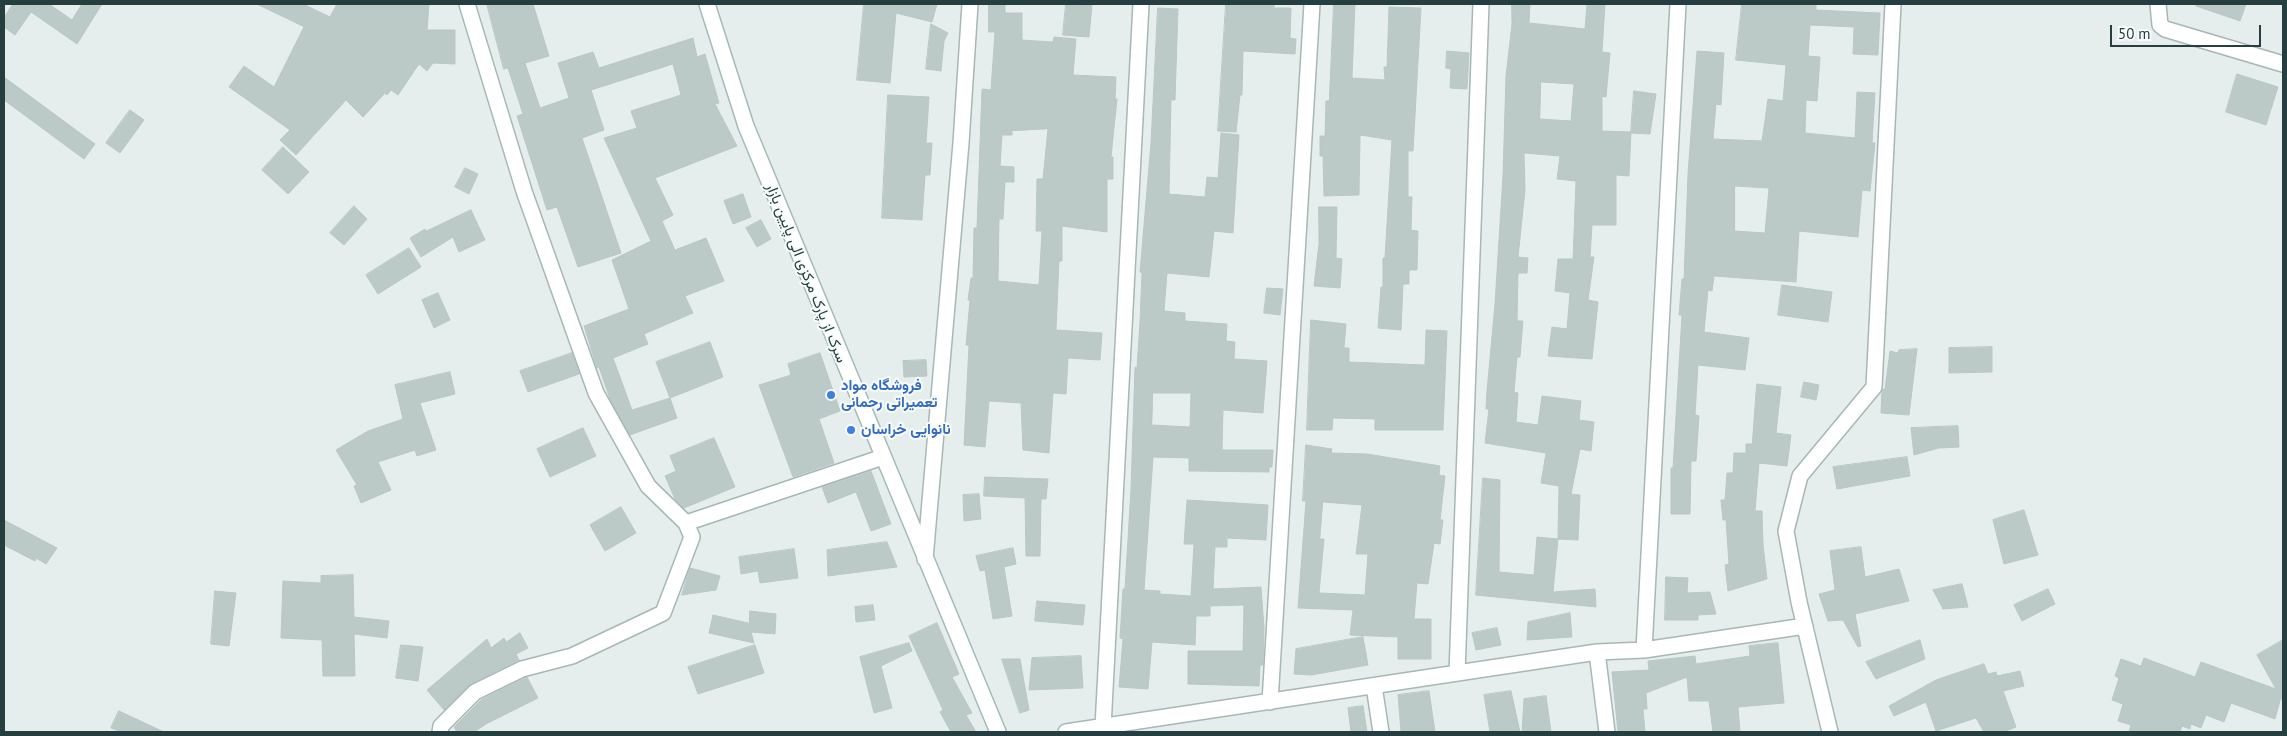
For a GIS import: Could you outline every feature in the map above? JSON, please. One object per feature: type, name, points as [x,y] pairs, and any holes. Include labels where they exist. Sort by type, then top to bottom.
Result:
[{"type":"street","points":[[440,732],[441,726],[475,692],[522,669],[572,656],[663,613],[692,537],[686,523],[648,486],[596,393],[524,191],[467,4]]},
{"type":"street","name":"سرک از پارک مرکزی الی پایین بازار","points":[[707,4],[746,126],[998,732]]},
{"type":"street","points":[[925,560],[961,143],[970,4]]},
{"type":"street","points":[[1103,727],[1141,4]]},
{"type":"street","points":[[1270,702],[1312,4]]},
{"type":"street","points":[[1458,673],[1481,4]]},
{"type":"street","points":[[1644,650],[1678,4]]},
{"type":"street","points":[[1830,732],[1805,626],[1786,531],[1800,476],[1874,387],[1893,4]]},
{"type":"street","points":[[2158,4],[2160,25],[2165,29],[2283,64]]},
{"type":"street","points":[[686,523],[883,457]]},
{"type":"street","points":[[1066,732],[1597,652],[1644,650],[1805,626]]},
{"type":"street","points":[[1597,652],[1607,732]]},
{"type":"street","points":[[1374,686],[1380,732]]},
{"type":"building","points":[[13,4],[49,4],[72,20],[82,4],[102,4],[77,44],[31,12],[15,35],[4,27],[4,18]]},
{"type":"building","points":[[257,4],[303,4],[330,17],[337,4],[429,4],[427,30],[455,30],[455,64],[433,63],[427,71],[419,64],[398,95],[391,90],[387,95],[385,93],[363,117],[346,100],[296,155],[280,140],[290,130],[229,87],[244,66],[274,87],[304,27]]},
{"type":"building","points":[[487,4],[533,4],[549,56],[525,63],[540,108],[569,98],[558,63],[593,52],[599,68],[693,38],[697,57],[705,54],[719,103],[715,104],[737,146],[655,178],[673,215],[662,221],[675,250],[706,238],[724,281],[685,296],[693,313],[644,334],[648,344],[613,358],[632,410],[670,398],[677,418],[630,435],[611,402],[599,367],[597,368],[584,326],[629,309],[612,260],[651,241],[604,138],[637,128],[631,111],[681,95],[673,64],[591,90],[604,130],[582,138],[621,253],[578,267],[557,207],[547,210],[517,116],[523,114],[508,68],[504,69]]},
{"type":"building","points":[[864,4],[937,4],[932,22],[896,13],[890,83],[857,80]]},
{"type":"building","points":[[989,4],[1005,4],[1005,13],[1022,13],[1022,40],[1053,42],[1054,37],[1076,39],[1073,75],[1116,77],[1115,99],[1117,99],[1111,157],[1113,157],[1113,179],[1107,179],[1107,232],[1062,226],[1062,261],[1059,261],[1056,330],[1102,333],[1100,360],[1068,358],[1066,394],[1053,393],[1049,453],[1023,450],[1021,403],[989,401],[985,447],[964,445],[969,345],[966,345],[970,300],[968,300],[971,278],[973,278],[974,228],[977,228],[982,89],[991,90],[995,32],[989,32]],"holes":[[[1048,129],[1043,179],[1037,179],[1036,231],[1042,231],[1039,285],[998,281],[999,219],[1003,219],[1005,182],[1014,182],[1014,167],[1000,166],[1002,135],[1012,135],[1012,131]]]},
{"type":"building","points":[[1066,4],[1092,5],[1089,37],[1063,35]]},
{"type":"building","points":[[1226,4],[1274,4],[1274,8],[1291,8],[1290,38],[1296,39],[1295,54],[1243,51],[1242,95],[1240,95],[1236,132],[1218,131]]},
{"type":"building","points":[[1334,4],[1355,4],[1352,78],[1385,80],[1384,67],[1387,67],[1389,7],[1421,8],[1413,151],[1408,151],[1408,197],[1412,197],[1411,230],[1418,231],[1417,270],[1409,270],[1409,284],[1403,284],[1401,330],[1378,328],[1381,287],[1383,287],[1383,258],[1385,258],[1392,140],[1360,135],[1359,195],[1324,196],[1323,156],[1320,156],[1320,136],[1325,136],[1326,101],[1329,101]]},
{"type":"building","points":[[1512,4],[1530,4],[1529,23],[1585,29],[1587,4],[1605,4],[1602,52],[1610,53],[1606,97],[1602,96],[1602,131],[1631,132],[1629,176],[1616,175],[1616,225],[1592,225],[1590,257],[1594,257],[1588,300],[1598,302],[1592,359],[1548,356],[1552,327],[1567,329],[1570,293],[1555,291],[1558,259],[1573,259],[1576,181],[1557,179],[1560,156],[1524,153],[1525,190],[1518,257],[1528,258],[1527,273],[1518,273],[1517,321],[1523,321],[1520,357],[1517,357],[1514,392],[1518,393],[1516,422],[1538,425],[1542,396],[1581,401],[1579,420],[1594,422],[1591,451],[1580,449],[1571,494],[1580,495],[1578,540],[1558,539],[1559,486],[1541,483],[1546,453],[1485,443],[1489,409],[1486,409],[1487,391],[1495,304],[1503,176],[1506,76],[1512,24]],"holes":[[[1541,82],[1574,84],[1571,121],[1540,119]]]},
{"type":"building","points":[[1742,4],[1816,4],[1816,10],[1880,13],[1878,55],[1853,54],[1854,27],[1810,25],[1808,56],[1820,57],[1817,101],[1806,100],[1805,133],[1855,138],[1857,92],[1875,93],[1872,143],[1875,143],[1870,191],[1862,190],[1858,237],[1799,231],[1796,282],[1714,276],[1712,291],[1708,290],[1704,332],[1749,338],[1745,370],[1698,365],[1695,415],[1699,416],[1696,461],[1691,461],[1690,514],[1671,514],[1671,468],[1673,468],[1682,315],[1679,315],[1682,279],[1684,279],[1688,174],[1697,51],[1724,53],[1721,105],[1716,104],[1713,139],[1762,141],[1768,99],[1783,101],[1786,65],[1736,60]],"holes":[[[1735,186],[1769,188],[1765,233],[1735,231]]]},
{"type":"building","points":[[2197,4],[2246,4],[2240,21],[2196,6]]},
{"type":"building","points":[[1158,8],[1178,9],[1175,100],[1171,100],[1169,194],[1205,197],[1207,177],[1218,178],[1221,133],[1239,135],[1233,233],[1214,231],[1209,277],[1167,273],[1164,311],[1185,313],[1185,321],[1227,324],[1226,341],[1235,342],[1234,359],[1267,361],[1263,413],[1223,410],[1222,450],[1273,450],[1272,467],[1269,467],[1269,472],[1189,471],[1189,458],[1153,457],[1144,590],[1160,591],[1160,594],[1191,596],[1194,544],[1184,544],[1187,500],[1268,505],[1266,540],[1227,538],[1227,547],[1215,547],[1213,589],[1261,587],[1264,628],[1263,665],[1260,665],[1259,686],[1188,684],[1188,651],[1243,651],[1244,605],[1210,606],[1210,616],[1196,616],[1195,645],[1152,642],[1148,689],[1119,687],[1123,639],[1120,638],[1131,489],[1135,367],[1137,368],[1140,322],[1142,273],[1140,272],[1151,143]],"holes":[[[1153,393],[1191,393],[1190,427],[1152,425]]]},
{"type":"building","points":[[931,24],[948,33],[944,41],[941,71],[926,69]]},
{"type":"building","points":[[1447,51],[1469,53],[1467,89],[1450,88],[1451,69],[1446,68]]},
{"type":"building","points":[[2237,74],[2278,87],[2266,125],[2226,112]]},
{"type":"building","points":[[4,77],[95,144],[84,159],[4,100]]},
{"type":"building","points":[[1634,91],[1656,94],[1650,134],[1631,133]]},
{"type":"building","points":[[888,95],[929,97],[926,143],[932,143],[930,175],[925,175],[922,220],[882,218]]},
{"type":"building","points":[[130,110],[144,120],[120,153],[106,143]]},
{"type":"building","points":[[283,147],[309,172],[288,194],[262,170]]},
{"type":"building","points":[[465,168],[478,174],[469,194],[455,187]]},
{"type":"building","points":[[743,194],[751,217],[733,224],[724,201]]},
{"type":"building","points":[[354,206],[367,219],[344,245],[330,233]]},
{"type":"building","points":[[1319,207],[1337,207],[1336,258],[1342,259],[1340,288],[1314,286],[1319,244]]},
{"type":"building","points":[[471,210],[485,240],[459,252],[453,237],[421,257],[410,238],[425,229],[426,231]]},
{"type":"building","points":[[761,220],[771,239],[757,247],[746,228]]},
{"type":"building","points":[[409,248],[421,267],[378,294],[366,275]]},
{"type":"building","points":[[1782,285],[1832,292],[1828,322],[1778,315]]},
{"type":"building","points":[[1267,288],[1283,289],[1280,315],[1264,313]]},
{"type":"building","points":[[438,293],[450,320],[434,328],[422,300]]},
{"type":"building","points":[[1311,320],[1346,324],[1344,348],[1349,348],[1349,362],[1425,365],[1426,330],[1447,331],[1443,430],[1375,430],[1375,419],[1333,418],[1332,430],[1307,430]]},
{"type":"building","points":[[710,342],[723,377],[670,398],[656,362]]},
{"type":"building","points":[[1992,347],[1992,372],[1949,373],[1949,348]]},
{"type":"building","points":[[1917,349],[1909,415],[1881,413],[1882,390],[1885,389],[1890,351],[1898,353],[1899,350]]},
{"type":"building","points":[[572,353],[579,374],[528,392],[520,371]]},
{"type":"building","points":[[820,353],[840,411],[819,419],[834,463],[793,477],[759,385],[791,375],[788,364]]},
{"type":"building","points":[[926,360],[927,376],[904,377],[903,361]]},
{"type":"building","points":[[450,372],[455,394],[420,403],[436,450],[417,456],[415,450],[378,462],[391,490],[361,503],[354,486],[357,485],[336,450],[368,431],[403,419],[395,385]]},
{"type":"building","points":[[1804,382],[1819,385],[1816,400],[1801,397]]},
{"type":"building","points":[[1757,384],[1781,387],[1776,433],[1791,435],[1787,466],[1759,463],[1755,511],[1762,511],[1767,579],[1728,591],[1725,565],[1729,564],[1726,520],[1723,520],[1721,500],[1725,500],[1727,473],[1733,473],[1734,453],[1746,453],[1746,444],[1752,444]]},
{"type":"building","points":[[1958,426],[1959,447],[1939,448],[1914,455],[1911,428]]},
{"type":"building","points":[[583,428],[596,456],[550,477],[537,449]]},
{"type":"building","points":[[714,438],[735,487],[684,508],[675,499],[665,476],[676,471],[670,456]]},
{"type":"building","points":[[1306,445],[1332,449],[1331,453],[1367,454],[1440,466],[1439,475],[1445,476],[1440,520],[1443,520],[1440,544],[1434,543],[1428,584],[1417,583],[1414,619],[1431,619],[1431,659],[1398,659],[1398,637],[1350,635],[1353,610],[1298,608],[1306,501],[1303,501]],"holes":[[[1323,502],[1362,505],[1356,554],[1368,554],[1365,595],[1319,593],[1324,539],[1320,539]]]},
{"type":"building","points":[[1907,457],[1910,476],[1837,489],[1833,467]]},
{"type":"building","points":[[871,471],[891,524],[871,531],[856,492],[828,503],[822,487]]},
{"type":"building","points":[[985,477],[1048,479],[1046,499],[1041,499],[1040,556],[1026,556],[1025,498],[984,496]]},
{"type":"building","points":[[1483,478],[1500,480],[1499,572],[1534,575],[1537,537],[1558,539],[1553,592],[1595,589],[1596,607],[1476,595]]},
{"type":"building","points":[[979,494],[981,519],[964,521],[963,495]]},
{"type":"building","points":[[621,507],[636,533],[605,551],[590,525]]},
{"type":"building","points":[[2024,510],[2038,555],[2004,564],[1993,520]]},
{"type":"building","points":[[4,520],[57,548],[46,564],[36,558],[35,561],[4,545]]},
{"type":"building","points":[[887,542],[897,567],[828,576],[827,550]]},
{"type":"building","points":[[1861,547],[1865,577],[1899,569],[1909,601],[1855,614],[1861,646],[1858,647],[1843,620],[1828,621],[1819,594],[1835,590],[1830,551]]},
{"type":"building","points":[[1013,548],[1016,564],[1004,567],[1012,616],[993,619],[985,570],[980,571],[976,556]]},
{"type":"building","points":[[794,549],[798,578],[760,583],[758,571],[741,574],[739,557]]},
{"type":"building","points":[[690,568],[720,576],[716,590],[682,595]]},
{"type":"building","points":[[353,575],[354,617],[389,621],[387,638],[354,634],[355,676],[323,676],[322,640],[281,638],[283,581],[321,583],[321,576]]},
{"type":"building","points":[[1666,577],[1688,578],[1687,593],[1710,592],[1716,614],[1698,615],[1698,620],[1665,620]]},
{"type":"building","points":[[1962,584],[1968,607],[1943,609],[1933,590]]},
{"type":"building","points":[[2048,589],[2055,604],[2022,621],[2014,605]]},
{"type":"building","points":[[215,591],[236,593],[229,646],[211,644]]},
{"type":"building","points":[[1037,601],[1085,605],[1083,625],[1035,621]]},
{"type":"building","points":[[873,605],[875,620],[856,622],[855,607]]},
{"type":"building","points":[[750,611],[776,614],[775,634],[751,632],[754,643],[709,633],[713,615],[748,623],[749,625]]},
{"type":"building","points":[[1570,613],[1572,637],[1527,640],[1528,622]]},
{"type":"building","points":[[937,623],[959,674],[952,677],[972,713],[966,715],[976,732],[951,732],[940,712],[943,710],[909,636]]},
{"type":"building","points":[[1497,628],[1501,645],[1476,650],[1472,633]]},
{"type":"building","points":[[520,633],[528,648],[516,654],[519,660],[471,684],[444,710],[427,690],[487,639],[491,648],[504,638],[506,642]]},
{"type":"building","points":[[1363,637],[1368,665],[1311,675],[1294,674],[1296,649]]},
{"type":"building","points":[[1920,640],[1925,659],[1876,679],[1866,662]]},
{"type":"building","points":[[2283,640],[2283,702],[2281,697],[2275,719],[2231,703],[2224,722],[2206,715],[2201,728],[2191,724],[2190,729],[2182,726],[2180,732],[2129,732],[2131,725],[2118,721],[2123,704],[2112,700],[2119,678],[2115,676],[2121,659],[2141,666],[2144,658],[2195,677],[2201,662],[2276,689],[2257,655]]},
{"type":"building","points":[[909,643],[912,651],[881,666],[892,708],[874,713],[860,657]]},
{"type":"building","points":[[1778,643],[1784,703],[1738,707],[1740,732],[1713,732],[1709,701],[1689,701],[1687,677],[1646,693],[1647,709],[1643,709],[1645,732],[1618,732],[1612,672],[1649,670],[1648,661],[1695,656],[1696,664],[1750,656],[1749,646]]},
{"type":"building","points":[[401,645],[423,647],[418,681],[396,678]]},
{"type":"building","points":[[755,645],[764,673],[698,694],[688,667]]},
{"type":"building","points":[[1081,656],[1083,688],[1029,690],[1032,658]]},
{"type":"building","points":[[1002,659],[1020,659],[1029,710],[1020,713]]},
{"type":"building","points":[[1984,664],[1988,674],[1996,672],[1997,676],[2020,671],[2024,686],[2003,691],[2016,727],[2003,732],[1984,732],[1976,718],[1936,731],[1926,702],[1894,716],[1889,706],[1936,680]]},
{"type":"building","points":[[527,677],[538,698],[474,732],[457,732],[454,727],[481,700]]},
{"type":"building","points":[[1429,691],[1435,732],[1401,732],[1398,695]]},
{"type":"building","points":[[1511,691],[1520,732],[1490,732],[1484,695]]},
{"type":"building","points":[[1546,696],[1551,732],[1522,732],[1524,699]]},
{"type":"building","points":[[1363,706],[1367,732],[1351,732],[1348,708]]},
{"type":"building","points":[[119,711],[164,732],[122,732],[111,728]]},
{"type":"place","name":"فروشگاه مواد تعمیراتی رحمانی","points":[[831,395]]},
{"type":"place","name":"نانوایی خراسان","points":[[851,430]]}]
